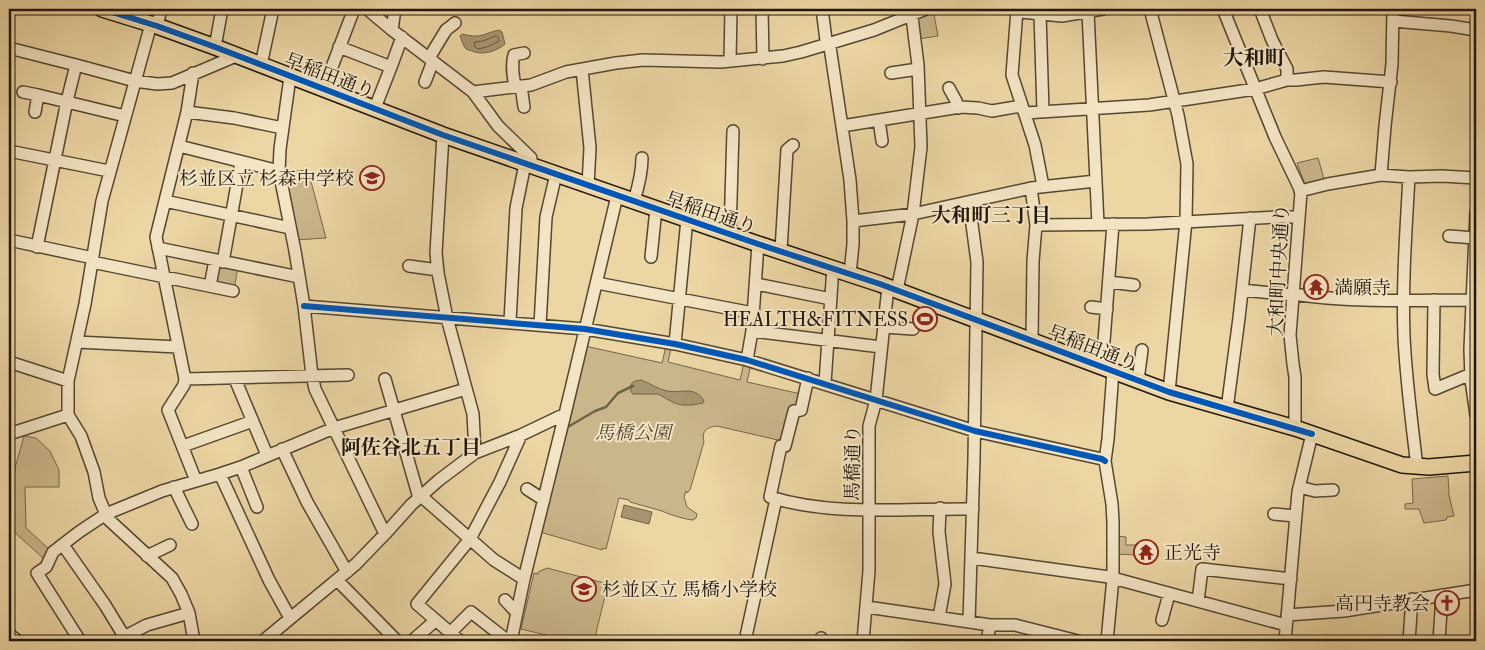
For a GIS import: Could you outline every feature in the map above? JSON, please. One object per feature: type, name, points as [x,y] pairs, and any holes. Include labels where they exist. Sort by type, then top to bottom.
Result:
[{"type":"main road","name":"早稲田通り","points":[[103,9],[215,47],[443,136],[892,288],[1169,392],[1295,428],[1402,465],[1476,463]]},
{"type":"street","points":[[161,9],[135,81],[102,201],[93,260],[68,381],[68,414],[82,436],[94,472],[98,498],[108,519],[172,578],[189,613],[194,641]]},
{"type":"street","points":[[215,47],[222,9]]},
{"type":"street","points":[[261,65],[273,9]]},
{"type":"street","points":[[324,88],[354,9]]},
{"type":"street","points":[[367,9],[473,92],[498,126],[531,158],[516,208],[510,322]]},
{"type":"street","points":[[392,30],[395,9]]},
{"type":"street","points":[[730,61],[731,9]]},
{"type":"street","points":[[762,9],[763,59]]},
{"type":"street","points":[[822,9],[830,47],[850,180],[854,221],[850,274]]},
{"type":"street","points":[[473,92],[531,85],[566,72],[643,60],[730,61],[763,59],[801,52],[874,30],[912,12],[926,9]]},
{"type":"street","points":[[1150,9],[1178,115],[1186,164],[1186,221],[1169,392]]},
{"type":"street","name":"大和町中央通り","points":[[1223,9],[1255,89],[1300,191],[1290,335],[1296,377],[1295,428]]},
{"type":"street","points":[[1260,9],[1272,40],[1287,69],[1287,80]]},
{"type":"street","points":[[1381,175],[1391,82],[1393,9]]},
{"type":"street","points":[[1043,186],[1035,145],[1012,75],[1016,10],[1040,14],[1054,12],[1062,16],[1098,10],[1093,110],[1098,224]]},
{"type":"street","name":"馬橋通り","points":[[862,641],[867,606],[870,556],[868,426],[876,400],[884,327],[892,288],[913,214],[921,147],[918,69],[912,12]]},
{"type":"street","points":[[1040,14],[1043,111]]},
{"type":"street","points":[[1393,21],[1476,30]]},
{"type":"street","points":[[425,82],[431,60],[446,30],[455,23]]},
{"type":"street","points":[[375,108],[402,37]]},
{"type":"street","points":[[339,47],[391,67]]},
{"type":"street","points":[[9,48],[135,81],[157,84],[172,83],[236,56]]},
{"type":"street","points":[[524,53],[514,55],[512,58],[514,66],[512,70],[524,107]]},
{"type":"street","points":[[38,247],[66,101],[76,65]]},
{"type":"street","points":[[582,69],[590,148],[588,185]]},
{"type":"street","points":[[890,73],[918,69]]},
{"type":"street","points":[[193,73],[187,112],[156,237],[185,379],[184,385],[168,410],[196,481]]},
{"type":"street","points":[[290,77],[279,170],[300,277],[312,375],[315,389],[385,534]]},
{"type":"street","points":[[842,126],[958,108],[978,108],[992,111],[1043,111],[1093,110],[1149,105],[1255,89],[1287,80],[1324,77],[1391,82]]},
{"type":"street","points":[[949,88],[958,108]]},
{"type":"street","points":[[23,92],[125,116]]},
{"type":"street","points":[[35,112],[38,95]]},
{"type":"street","points":[[187,112],[234,118],[283,128]]},
{"type":"street","points":[[879,120],[882,140]]},
{"type":"street","points":[[730,234],[733,131]]},
{"type":"street","points":[[443,136],[436,254],[447,318],[473,414],[475,453]]},
{"type":"street","points":[[781,250],[787,150],[794,145]]},
{"type":"street","points":[[179,146],[279,170]]},
{"type":"street","points":[[9,151],[109,171]]},
{"type":"street","points":[[634,201],[639,175],[642,171],[642,158]]},
{"type":"street","points":[[210,286],[232,215],[242,162]]},
{"type":"street","points":[[540,325],[546,217],[556,174]]},
{"type":"street","points":[[1300,191],[1381,175],[1476,178]]},
{"type":"street","points":[[1409,177],[1405,234],[1404,339],[1417,466]]},
{"type":"street","points":[[854,221],[913,214],[1043,186],[1096,181]]},
{"type":"street","points":[[1031,188],[1036,225],[1032,340]]},
{"type":"street","points":[[451,632],[471,612],[511,641],[524,579],[566,414],[617,196]]},
{"type":"street","points":[[165,201],[290,228]]},
{"type":"street","points":[[969,202],[977,262],[970,622]]},
{"type":"street","points":[[650,257],[656,209]]},
{"type":"street","points":[[1476,212],[1470,349],[1476,415]]},
{"type":"street","points":[[1036,225],[1148,224],[1298,217]]},
{"type":"street","points":[[1227,409],[1250,218]]},
{"type":"street","points":[[675,344],[687,219]]},
{"type":"street","points":[[1107,641],[1113,578],[1112,504],[1105,461],[1108,439],[1107,309],[1113,224]]},
{"type":"street","points":[[1449,236],[1475,238]]},
{"type":"street","points":[[9,240],[164,277],[233,291]]},
{"type":"street","points":[[747,360],[752,331],[758,244]]},
{"type":"street","points":[[158,248],[300,277]]},
{"type":"street","points":[[409,266],[438,270]]},
{"type":"street","points":[[825,383],[833,268]]},
{"type":"street","points":[[597,282],[753,313]]},
{"type":"street","points":[[1108,282],[1134,284]]},
{"type":"street","points":[[756,284],[831,299]]},
{"type":"street","points":[[1242,290],[1352,300],[1471,300]]},
{"type":"street","points":[[1434,300],[1433,374],[1435,389],[1473,378]]},
{"type":"street","points":[[304,306],[585,329],[675,344],[747,360],[975,431],[1105,461]]},
{"type":"street","points":[[1092,307],[1107,309]]},
{"type":"street","points":[[884,327],[913,330]]},
{"type":"street","points":[[752,331],[882,347]]},
{"type":"street","points":[[76,342],[178,347]]},
{"type":"street","points":[[1138,380],[1142,350]]},
{"type":"street","points":[[9,362],[68,381]]},
{"type":"street","points":[[185,379],[348,375]]},
{"type":"street","points":[[808,378],[801,410],[794,411],[785,446],[781,446],[770,497],[816,508],[869,510],[973,508]]},
{"type":"street","points":[[235,379],[267,455]]},
{"type":"street","points":[[385,379],[420,497],[494,560],[524,579]]},
{"type":"street","points":[[80,641],[37,573],[46,567],[53,552],[106,514],[162,491],[241,467],[334,428],[466,389]]},
{"type":"street","points":[[9,434],[68,414]]},
{"type":"street","points":[[264,641],[347,572],[439,480],[475,453],[521,435],[566,414]]},
{"type":"street","points":[[183,446],[253,421]]},
{"type":"street","points":[[1285,641],[1295,516],[1299,487],[1312,434]]},
{"type":"street","points":[[460,641],[417,604],[470,539],[500,482],[521,435]]},
{"type":"street","points":[[282,449],[307,502],[347,572]]},
{"type":"street","points":[[241,467],[257,507]]},
{"type":"street","points":[[220,474],[269,580],[290,618]]},
{"type":"street","points":[[174,487],[192,524]]},
{"type":"street","points":[[1299,487],[1315,491],[1332,490]]},
{"type":"street","points":[[527,489],[544,500]]},
{"type":"street","points":[[745,641],[776,499]]},
{"type":"street","points":[[938,617],[945,584],[939,532],[940,508]]},
{"type":"street","points":[[1274,514],[1295,516]]},
{"type":"street","points":[[63,545],[105,605],[125,639],[147,625],[189,613]]},
{"type":"street","points":[[147,556],[170,545]]},
{"type":"street","points":[[972,558],[1113,578],[1169,594],[1287,620],[1476,590]]},
{"type":"street","points":[[1198,601],[1202,569],[1291,579]]},
{"type":"street","points":[[338,580],[397,641]]},
{"type":"street","points":[[1162,620],[1169,594]]},
{"type":"street","points":[[1439,641],[1442,596]]},
{"type":"street","points":[[1409,641],[1412,599]]},
{"type":"street","points":[[505,600],[517,612]]},
{"type":"street","points":[[867,606],[990,625],[1015,626],[1078,641]]},
{"type":"street","points":[[412,641],[436,620]]},
{"type":"street","points":[[987,641],[990,625]]},
{"type":"street","points":[[9,634],[18,641]]},
{"type":"green space","points":[[933,9],[938,36],[918,39],[917,15]]},
{"type":"green space","points":[[1318,158],[1325,182],[1306,187],[1297,163]]},
{"type":"green space","points":[[308,170],[326,238],[295,240],[281,172]]},
{"type":"green space","points":[[217,263],[238,267],[234,289],[212,285]]},
{"type":"green space","name":"馬橋公園","points":[[585,346],[662,363],[666,346],[671,348],[668,362],[740,380],[744,362],[751,364],[747,382],[801,394],[782,441],[717,426],[710,427],[704,432],[704,442],[690,490],[687,493],[686,491],[684,497],[687,507],[697,514],[696,518],[693,520],[682,518],[619,498],[606,549],[603,548],[602,550],[540,532]]},
{"type":"green space","points":[[24,436],[36,438],[50,451],[59,470],[59,487],[25,487],[26,528],[49,549],[44,559],[9,527],[15,468]]},
{"type":"green space","points":[[1448,476],[1449,495],[1454,516],[1447,517],[1446,520],[1424,523],[1419,509],[1405,509],[1405,504],[1413,503],[1412,479]]},
{"type":"green space","points":[[1117,536],[1126,537],[1126,545],[1137,545],[1136,555],[1116,554]]},
{"type":"green space","points":[[547,568],[608,584],[594,641],[571,641],[521,629],[534,573],[538,574],[538,572]]},
{"type":"water","points":[[499,30],[502,32],[505,44],[494,51],[485,53],[466,49],[460,36],[462,34],[478,36]]},
{"type":"water","points":[[641,380],[667,391],[696,393],[704,401],[703,403],[692,405],[682,405],[674,403],[658,394],[633,394],[631,392],[631,384]]},
{"type":"water","points":[[624,505],[652,512],[649,524],[621,517]]},
{"type":"waterway","points":[[566,428],[595,411],[606,407],[618,393],[633,386]]},
{"type":"cycle path","points":[[102,9],[215,47],[443,135],[758,244],[880,284],[1169,392],[1312,434]]},
{"type":"cycle path","points":[[304,306],[585,329],[675,344],[747,360],[975,431],[1105,461]]},
{"type":"place","name":"杉並区立 杉森中学校","points":[[372,178]]},
{"type":"place","name":"満願寺","points":[[1316,287]]},
{"type":"place","name":"HEALTH&FITNESS","points":[[925,319]]},
{"type":"place","name":"正光寺","points":[[1146,552]]},
{"type":"place","name":"杉並区立 馬橋小学校","points":[[584,589]]},
{"type":"place","name":"高円寺教会","points":[[1447,603]]},
{"type":"district","name":"大和町","points":[[1254,58]]},
{"type":"district","name":"大和町三丁目","points":[[991,215]]},
{"type":"district","name":"阿佐谷北五丁目","points":[[411,447]]}]
